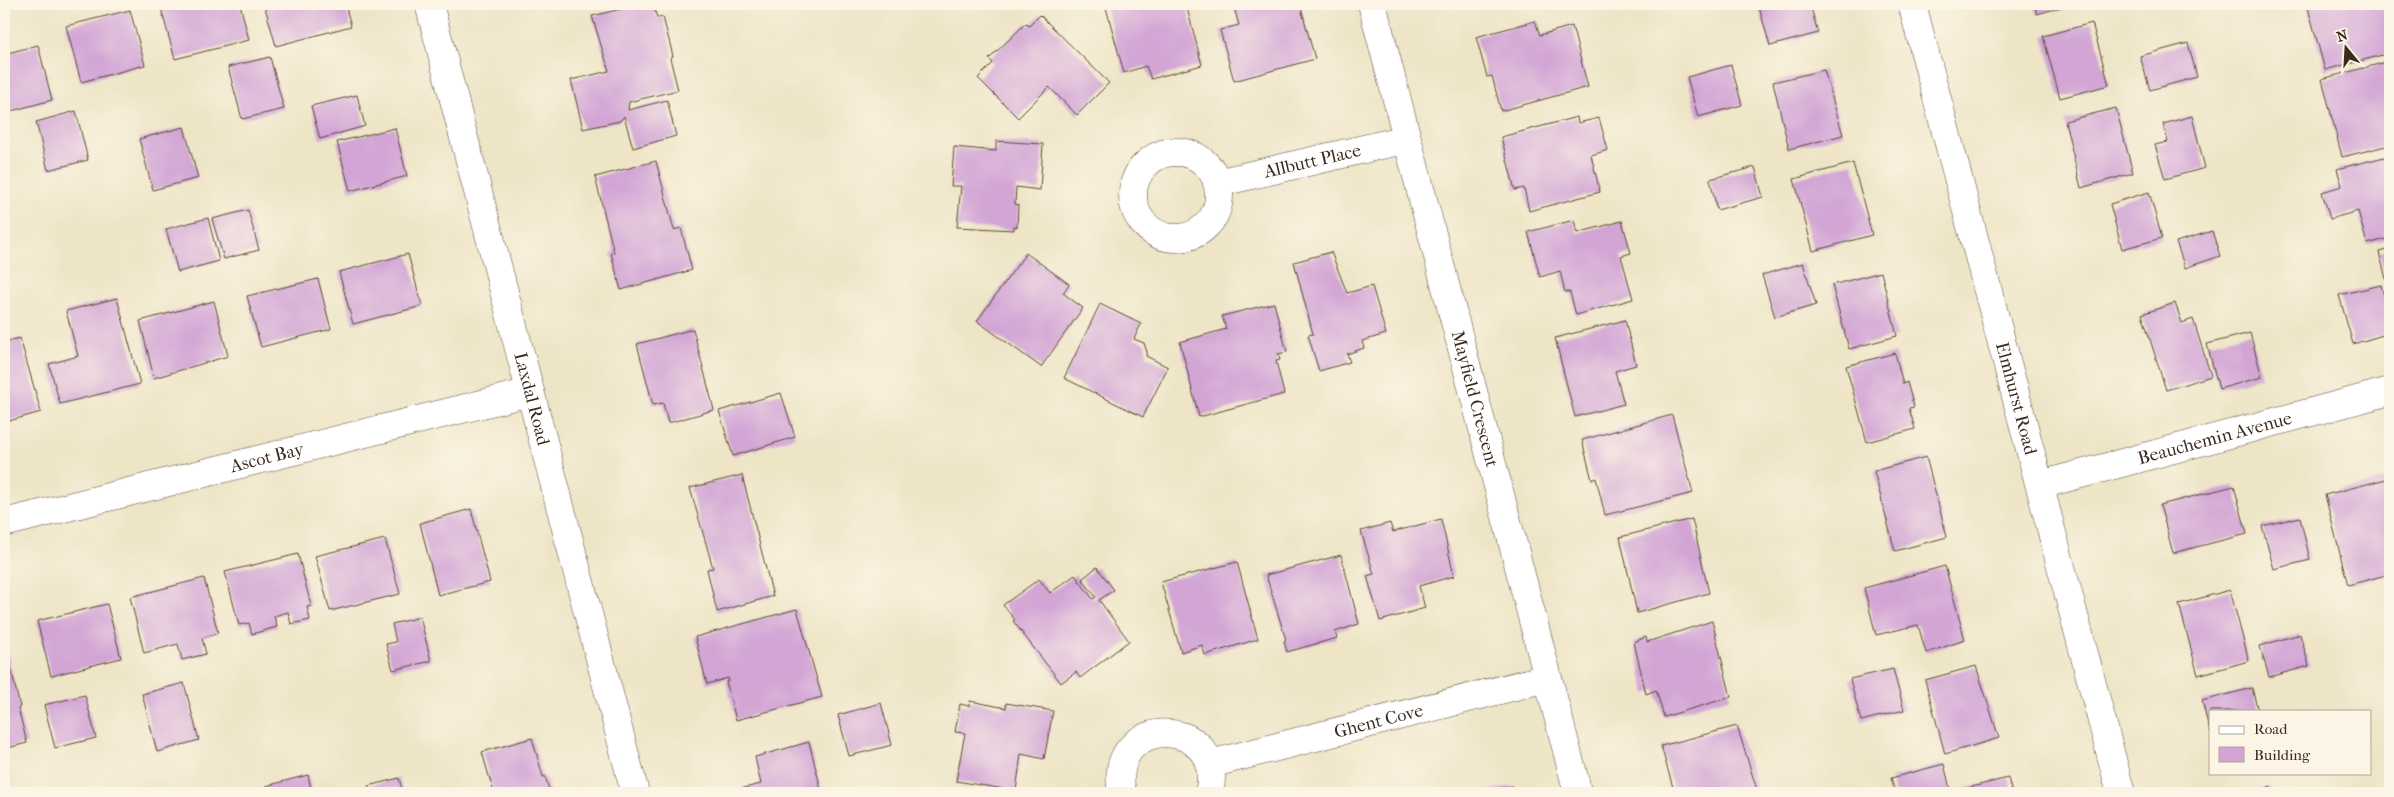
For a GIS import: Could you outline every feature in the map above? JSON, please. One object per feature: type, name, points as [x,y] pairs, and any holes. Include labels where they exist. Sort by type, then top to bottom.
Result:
[{"type":"street","name":"Laxdal Road","points":[[429,4],[635,793]]},
{"type":"street","name":"Mayfield Crescent","points":[[1372,4],[1578,793]]},
{"type":"street","name":"Elmhurst Road","points":[[1912,4],[2121,793]]},
{"type":"street","name":"Allbutt Place","points":[[1217,183],[1407,139]]},
{"type":"street","name":"Beauchemin Avenue","points":[[2040,484],[2390,391]]},
{"type":"street","name":"Ascot Bay","points":[[4,523],[530,392]]},
{"type":"street","name":"Ghent Cove","points":[[1210,764],[1547,678]]},
{"type":"street","points":[[1122,793],[1119,780],[1123,760],[1132,746],[1145,737],[1160,732],[1177,733],[1202,750],[1210,764],[1212,780],[1209,793]]},
{"type":"building","points":[[240,4],[249,40],[175,59],[160,5]]},
{"type":"building","points":[[264,4],[345,4],[351,26],[276,46]]},
{"type":"building","points":[[642,4],[653,4],[657,18],[663,17],[673,56],[670,58],[678,90],[629,102],[628,110],[667,100],[676,136],[633,148],[624,116],[620,121],[583,129],[571,80],[609,71],[592,16]]},
{"type":"building","points":[[1105,4],[1186,4],[1202,65],[1151,79],[1146,66],[1124,73]]},
{"type":"building","points":[[1233,4],[1300,4],[1315,59],[1234,81],[1220,30],[1239,25]]},
{"type":"building","points":[[1494,4],[1506,4],[1495,7]]},
{"type":"building","points":[[1758,4],[1810,4],[1818,33],[1770,46]]},
{"type":"building","points":[[2034,4],[2073,4],[2037,14]]},
{"type":"building","points":[[2307,4],[2390,4],[2390,53],[2325,70]]},
{"type":"building","points":[[130,10],[145,65],[81,82],[66,26]]},
{"type":"building","points":[[1040,15],[1109,83],[1077,115],[1049,87],[1018,118],[978,78],[993,63],[989,59],[1026,23],[1029,26]]},
{"type":"building","points":[[1535,21],[1540,35],[1572,26],[1588,87],[1501,111],[1492,76],[1487,77],[1476,37]]},
{"type":"building","points":[[2092,23],[2109,85],[2060,98],[2043,36]]},
{"type":"building","points":[[4,41],[8,53],[38,45],[52,100],[4,113]]},
{"type":"building","points":[[2188,43],[2197,77],[2150,90],[2140,56]]},
{"type":"building","points":[[270,57],[284,109],[242,119],[228,67]]},
{"type":"building","points":[[2390,61],[2390,145],[2342,157],[2322,79]]},
{"type":"building","points":[[1731,65],[1742,105],[1698,117],[1687,77]]},
{"type":"building","points":[[1824,70],[1843,135],[1789,149],[1773,82]]},
{"type":"building","points":[[357,95],[365,126],[320,139],[311,106]]},
{"type":"building","points":[[2116,108],[2133,173],[2081,188],[2065,121]]},
{"type":"building","points":[[76,111],[88,160],[48,170],[36,122]]},
{"type":"building","points":[[2192,116],[2205,168],[2165,179],[2155,145],[2168,142],[2163,124]]},
{"type":"building","points":[[1577,117],[1578,123],[1599,118],[1608,150],[1591,155],[1600,192],[1529,211],[1524,188],[1515,190],[1501,137]]},
{"type":"building","points":[[184,127],[198,178],[153,190],[139,139]]},
{"type":"building","points":[[395,128],[407,176],[350,191],[337,142]]},
{"type":"building","points":[[996,141],[1043,144],[1040,190],[1016,187],[1015,204],[1018,205],[1017,227],[1014,226],[1014,230],[957,227],[961,186],[951,186],[954,147],[996,151]]},
{"type":"building","points":[[2390,157],[2390,238],[2367,244],[2358,211],[2330,219],[2322,192],[2342,186],[2337,169]]},
{"type":"building","points":[[656,161],[674,230],[681,228],[692,270],[621,290],[611,253],[614,252],[595,177]]},
{"type":"building","points":[[1853,163],[1872,235],[1813,251],[1794,179]]},
{"type":"building","points":[[1755,167],[1763,197],[1717,210],[1710,179]]},
{"type":"building","points":[[2149,192],[2162,238],[2122,249],[2110,204]]},
{"type":"building","points":[[248,210],[259,250],[224,259],[212,219]]},
{"type":"building","points":[[208,218],[219,261],[178,272],[166,229]]},
{"type":"building","points":[[1574,220],[1577,233],[1622,221],[1631,253],[1621,256],[1633,299],[1576,315],[1570,292],[1565,292],[1560,271],[1540,277],[1528,232]]},
{"type":"building","points":[[2212,231],[2220,256],[2185,268],[2176,242]]},
{"type":"building","points":[[2390,249],[2390,294],[2379,252]]},
{"type":"building","points":[[1331,252],[1347,293],[1372,286],[1386,334],[1362,341],[1364,348],[1347,354],[1350,362],[1319,371],[1308,335],[1313,334],[1294,262]]},
{"type":"building","points":[[1026,253],[1069,284],[1063,293],[1083,308],[1041,367],[977,321]]},
{"type":"building","points":[[408,254],[422,306],[353,324],[339,272]]},
{"type":"building","points":[[1803,263],[1816,305],[1775,317],[1762,275]]},
{"type":"building","points":[[1881,272],[1897,336],[1849,349],[1832,285]]},
{"type":"building","points":[[318,279],[331,329],[261,347],[247,296]]},
{"type":"building","points":[[2381,285],[2390,319],[2390,333],[2353,344],[2339,295]]},
{"type":"building","points":[[117,298],[140,384],[60,404],[49,364],[78,356],[66,311]]},
{"type":"building","points":[[214,301],[228,356],[154,378],[140,321]]},
{"type":"building","points":[[1274,303],[1287,352],[1278,354],[1280,360],[1276,361],[1284,394],[1199,417],[1180,342],[1226,329],[1222,316]]},
{"type":"building","points":[[2175,303],[2182,323],[2193,319],[2211,376],[2166,390],[2142,314]]},
{"type":"building","points":[[1100,304],[1141,324],[1134,339],[1144,343],[1147,352],[1146,356],[1168,367],[1143,417],[1064,378]]},
{"type":"building","points":[[1625,320],[1636,365],[1615,371],[1624,404],[1575,417],[1555,338]]},
{"type":"building","points":[[693,329],[714,410],[668,423],[663,403],[653,405],[637,344]]},
{"type":"building","points":[[2250,333],[2262,377],[2219,389],[2207,344]]},
{"type":"building","points":[[20,338],[41,412],[9,421],[4,403],[4,342]]},
{"type":"building","points":[[1895,353],[1903,384],[1907,382],[1914,407],[1909,408],[1915,429],[1867,442],[1846,366]]},
{"type":"building","points":[[781,393],[795,437],[733,456],[719,411]]},
{"type":"building","points":[[1672,415],[1693,493],[1605,515],[1596,478],[1592,480],[1582,440]]},
{"type":"building","points":[[1926,457],[1947,537],[1895,551],[1874,471]]},
{"type":"building","points":[[742,475],[773,596],[717,612],[707,569],[713,568],[690,488]]},
{"type":"building","points":[[2390,478],[2390,574],[2348,585],[2325,495]]},
{"type":"building","points":[[2234,486],[2247,534],[2173,553],[2160,505]]},
{"type":"building","points":[[471,509],[490,582],[438,595],[420,523]]},
{"type":"building","points":[[2300,517],[2310,560],[2274,569],[2262,526]]},
{"type":"building","points":[[1441,519],[1454,576],[1419,586],[1425,608],[1380,621],[1367,576],[1374,574],[1361,531],[1390,523],[1393,532]]},
{"type":"building","points":[[1692,519],[1709,593],[1637,613],[1620,537]]},
{"type":"building","points":[[385,539],[400,594],[330,611],[315,556]]},
{"type":"building","points":[[298,554],[311,606],[307,607],[310,620],[291,624],[288,612],[274,616],[277,627],[252,634],[249,623],[239,625],[225,572]]},
{"type":"building","points":[[1341,555],[1359,624],[1335,632],[1337,638],[1287,652],[1284,641],[1286,640],[1266,575]]},
{"type":"building","points":[[1237,562],[1258,639],[1205,655],[1202,645],[1181,652],[1161,582]]},
{"type":"building","points":[[1945,566],[1965,640],[1926,653],[1918,625],[1876,635],[1864,588]]},
{"type":"building","points":[[1097,567],[1114,590],[1099,600],[1129,641],[1080,678],[1076,672],[1061,683],[1013,621],[1015,620],[1003,605],[1039,579],[1050,593],[1075,575],[1093,599],[1096,597],[1082,579]]},
{"type":"building","points":[[204,578],[218,633],[202,638],[206,654],[182,660],[178,644],[144,653],[130,597]]},
{"type":"building","points":[[2230,590],[2249,661],[2198,675],[2179,604]]},
{"type":"building","points":[[107,604],[121,658],[51,676],[37,621]]},
{"type":"building","points":[[797,609],[822,697],[736,720],[726,681],[729,681],[728,678],[707,684],[695,637]]},
{"type":"building","points":[[420,617],[431,661],[393,670],[386,644],[396,642],[392,624]]},
{"type":"building","points":[[1712,621],[1731,697],[1664,717],[1656,690],[1646,694],[1634,642],[1646,637],[1647,642]]},
{"type":"building","points":[[2300,634],[2309,666],[2269,677],[2260,646]]},
{"type":"building","points":[[4,639],[27,743],[4,749]]},
{"type":"building","points":[[1976,666],[1999,738],[1945,754],[1925,680]]},
{"type":"building","points":[[1893,669],[1904,710],[1861,721],[1850,679]]},
{"type":"building","points":[[184,683],[199,740],[157,752],[142,694]]},
{"type":"building","points":[[2252,688],[2258,710],[2209,710],[2209,728],[2202,701]]},
{"type":"building","points":[[85,695],[96,738],[55,748],[44,705]]},
{"type":"building","points":[[970,701],[1006,708],[1006,703],[1053,711],[1044,759],[1021,754],[1016,791],[956,781],[965,733],[955,732],[960,704],[969,706]]},
{"type":"building","points":[[881,703],[892,745],[849,756],[838,715]]},
{"type":"building","points":[[1737,726],[1758,793],[1683,793],[1682,788],[1674,791],[1661,746]]},
{"type":"building","points":[[532,738],[543,777],[545,776],[550,793],[490,793],[489,791],[493,790],[482,752]]},
{"type":"building","points":[[809,742],[822,793],[742,793],[740,789],[761,784],[755,757]]},
{"type":"building","points":[[1944,764],[1951,793],[1895,793],[1891,778]]},
{"type":"building","points":[[308,775],[312,793],[268,793],[266,786]]},
{"type":"building","points":[[399,778],[403,793],[370,793],[368,786]]},
{"type":"building","points":[[2008,778],[2012,793],[1959,793],[1959,790]]},
{"type":"building","points":[[1512,786],[1514,793],[1482,793],[1482,792]]},
{"type":"building","points":[[2271,787],[2272,793],[2248,793]]}]
